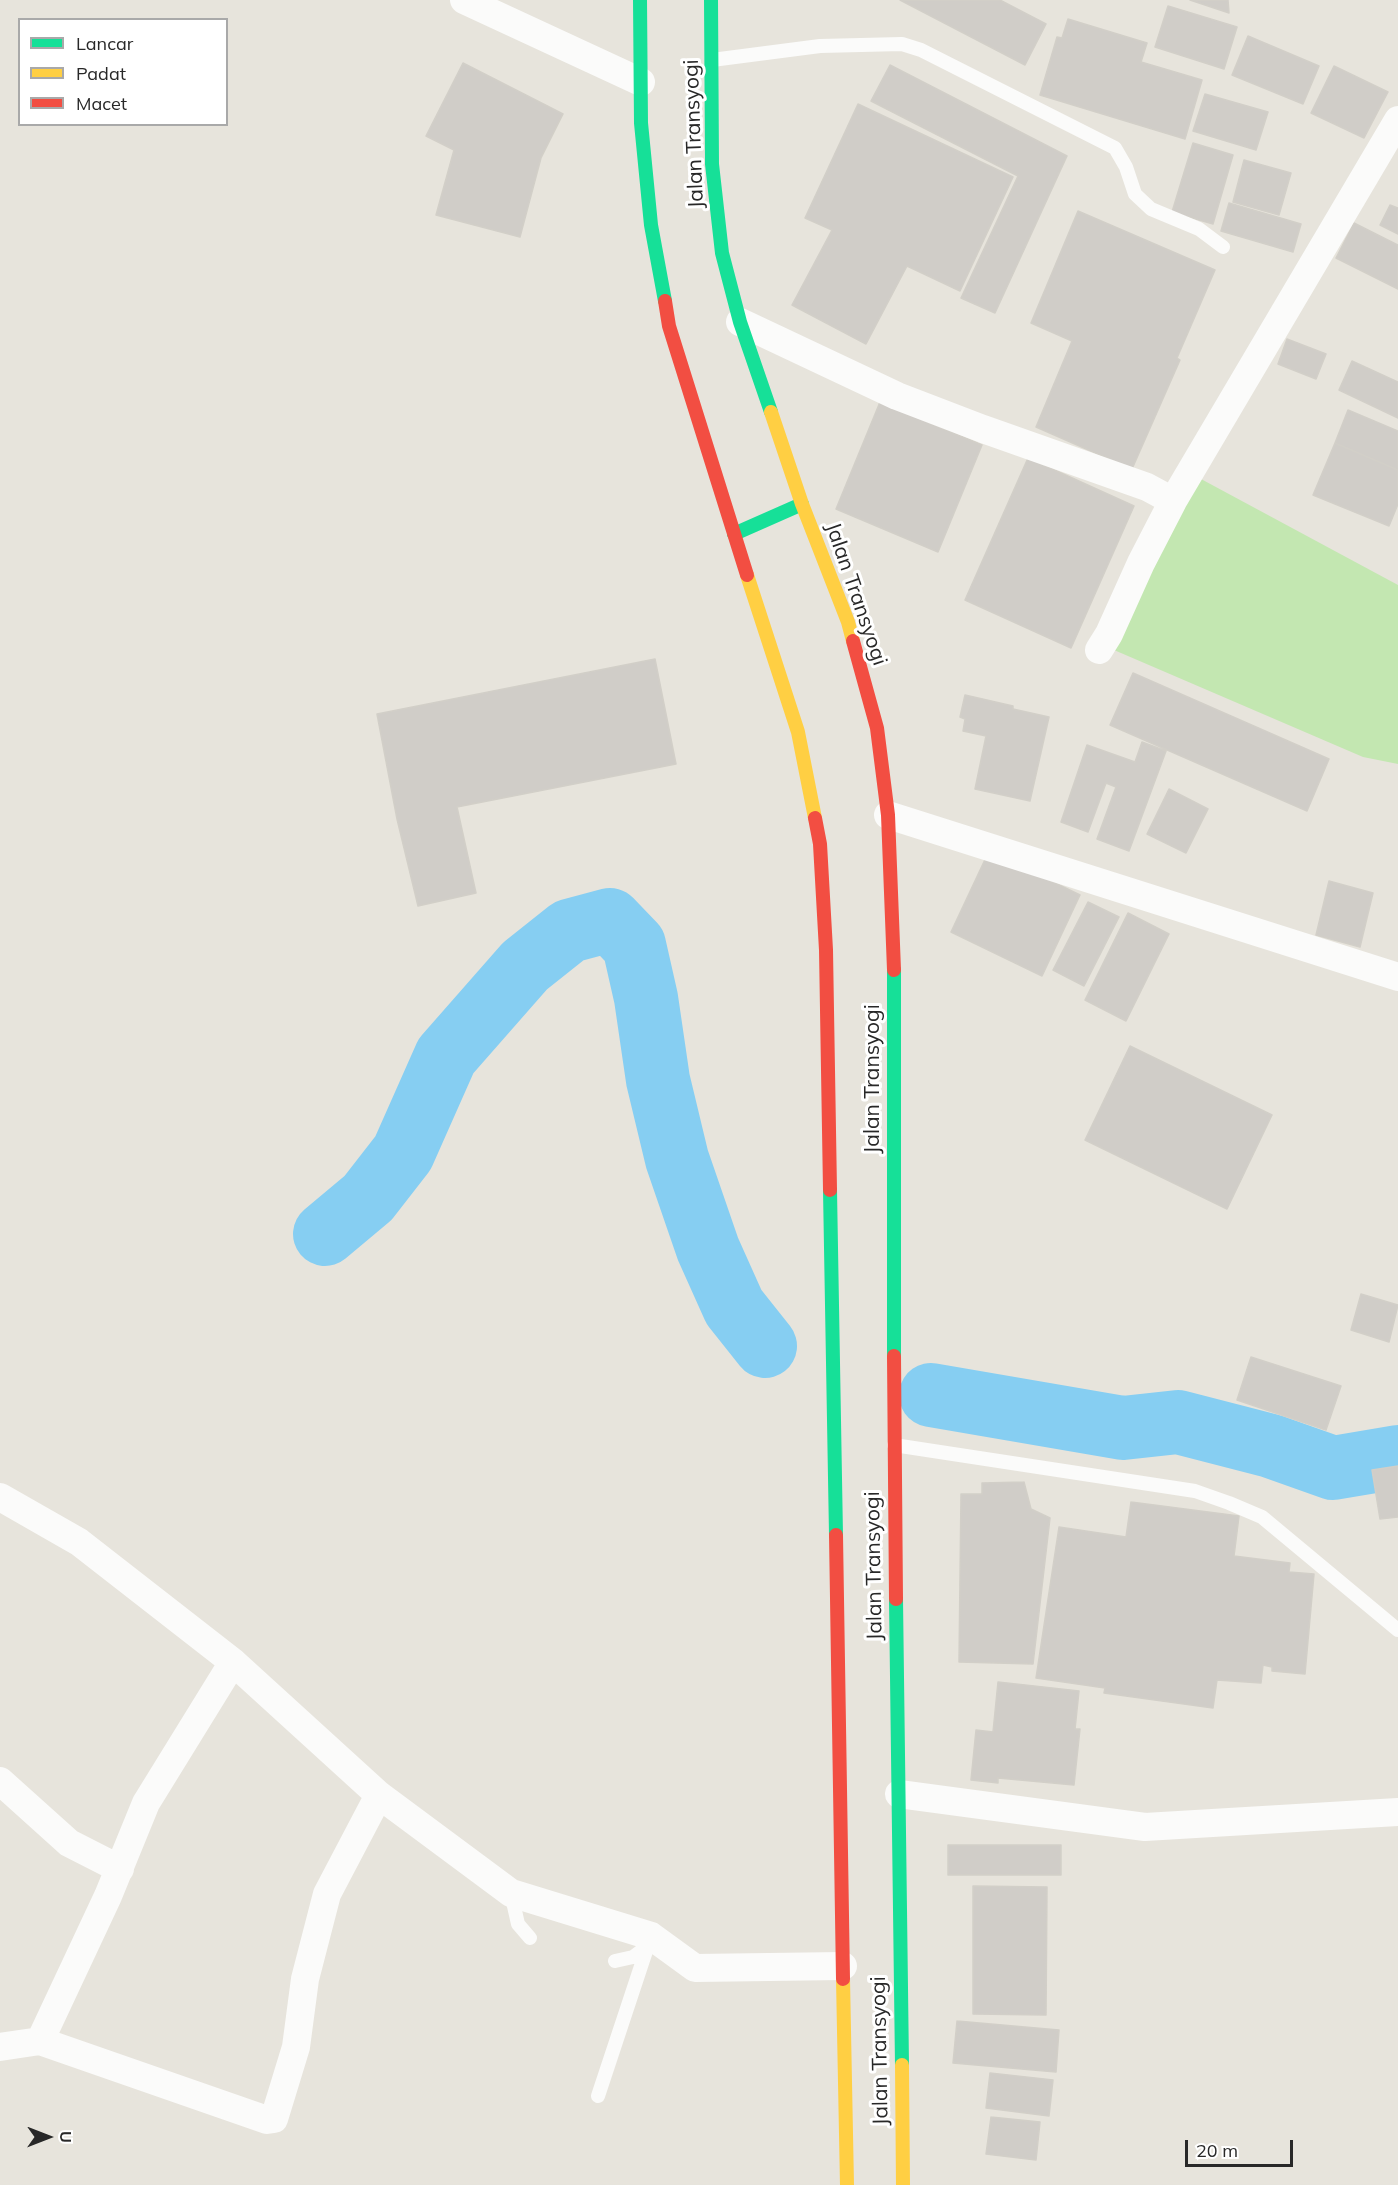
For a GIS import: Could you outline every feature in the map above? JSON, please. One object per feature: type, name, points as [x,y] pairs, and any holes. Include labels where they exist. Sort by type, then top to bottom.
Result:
[{"type":"highway","name":"Jalan Transyogi","points":[[640,0],[640,123],[651,225],[669,326],[798,732],[820,844],[826,950],[847,2185]]},
{"type":"highway","name":"Jalan Transyogi","points":[[711,0],[712,164],[722,253],[740,322],[802,504],[848,622],[877,728],[888,815],[894,980],[894,1445],[903,2185]]},
{"type":"highway","points":[[734,534],[802,504]]},
{"type":"street","points":[[464,0],[640,82]]},
{"type":"street","points":[[1099,650],[1109,634],[1141,562],[1173,501],[1398,120]]},
{"type":"street","points":[[740,322],[897,396],[1147,487],[1173,501]]},
{"type":"street","points":[[888,815],[1398,977]]},
{"type":"street","points":[[0,1497],[79,1542],[233,1662],[379,1795],[511,1893],[648,1942],[694,1968],[843,1966]]},
{"type":"street","points":[[39,2041],[120,1869],[146,1803],[233,1662]]},
{"type":"street","points":[[0,1781],[69,1843],[120,1869]]},
{"type":"street","points":[[899,1794],[1145,1827],[1398,1812]]},
{"type":"street","points":[[0,2047],[39,2041],[267,2120],[274,2119],[296,2047],[305,1979],[327,1894],[379,1795]]},
{"type":"lane","points":[[711,60],[820,46],[902,44],[921,50],[1115,148],[1126,167],[1135,194],[1151,209],[1199,229],[1223,247]]},
{"type":"lane","points":[[894,1445],[1195,1491],[1229,1503],[1262,1517],[1398,1630]]},
{"type":"lane","points":[[511,1893],[518,1924],[530,1938]]},
{"type":"lane","points":[[615,1961],[633,1957],[648,1942]]},
{"type":"lane","points":[[598,2096],[648,1942]]},
{"type":"green space","points":[[1188,472],[1398,585],[1398,764],[1363,757],[1107,647]]},
{"type":"building","points":[[900,0],[1000,0],[1046,24],[1025,65]]},
{"type":"building","points":[[1190,0],[1228,0],[1229,13]]},
{"type":"building","points":[[1168,6],[1237,27],[1224,69],[1155,47]]},
{"type":"building","points":[[1068,19],[1147,43],[1141,62],[1202,80],[1185,139],[1040,95],[1057,37],[1062,38]]},
{"type":"building","points":[[1248,36],[1319,66],[1303,104],[1232,75]]},
{"type":"building","points":[[463,63],[563,114],[541,158],[520,237],[436,215],[454,150],[426,136]]},
{"type":"building","points":[[890,65],[1067,156],[995,313],[961,298],[1018,176],[871,101]]},
{"type":"building","points":[[1334,66],[1388,92],[1364,138],[1311,113]]},
{"type":"building","points":[[1205,94],[1268,112],[1256,150],[1193,131]]},
{"type":"building","points":[[858,104],[1013,177],[960,291],[907,266],[866,344],[792,305],[832,230],[805,218]]},
{"type":"building","points":[[1193,143],[1233,155],[1213,224],[1172,212]]},
{"type":"building","points":[[1244,160],[1291,173],[1279,215],[1233,202]]},
{"type":"building","points":[[1229,203],[1301,224],[1293,252],[1221,231]]},
{"type":"building","points":[[1390,205],[1398,208],[1398,234],[1380,225]]},
{"type":"building","points":[[1078,211],[1215,270],[1177,358],[1180,360],[1132,469],[1036,427],[1072,341],[1031,323]]},
{"type":"building","points":[[1354,223],[1398,245],[1398,289],[1336,258]]},
{"type":"building","points":[[1287,339],[1326,354],[1316,379],[1278,364]]},
{"type":"building","points":[[1352,361],[1398,382],[1398,418],[1339,390]]},
{"type":"building","points":[[880,402],[982,445],[938,552],[836,509]]},
{"type":"building","points":[[1348,410],[1398,431],[1398,470],[1335,443]]},
{"type":"building","points":[[1335,443],[1398,470],[1398,504],[1389,526],[1313,495]]},
{"type":"building","points":[[1028,458],[1134,506],[1071,648],[965,600]]},
{"type":"building","points":[[655,659],[676,764],[457,807],[476,893],[418,906],[397,819],[377,714]]},
{"type":"building","points":[[1133,673],[1329,759],[1307,811],[1110,725]]},
{"type":"building","points":[[965,695],[1049,717],[1030,801],[975,789],[986,736],[963,731],[965,719],[960,717]]},
{"type":"building","points":[[1142,742],[1166,751],[1129,851],[1097,839],[1116,787],[1106,783],[1088,832],[1061,822],[1087,745],[1135,762]]},
{"type":"building","points":[[1169,789],[1208,809],[1186,853],[1147,834]]},
{"type":"building","points":[[989,851],[1080,895],[1042,976],[951,932]]},
{"type":"building","points":[[1329,881],[1373,893],[1360,947],[1316,935]]},
{"type":"building","points":[[1088,902],[1119,917],[1084,986],[1053,970]]},
{"type":"building","points":[[1128,913],[1169,934],[1126,1021],[1085,1000]]},
{"type":"building","points":[[1130,1046],[1272,1115],[1227,1209],[1085,1140]]},
{"type":"building","points":[[1361,1294],[1398,1305],[1389,1342],[1351,1330]]},
{"type":"building","points":[[1251,1357],[1341,1386],[1326,1430],[1237,1400]]},
{"type":"building","points":[[1398,1466],[1398,1517],[1380,1519],[1372,1470]]},
{"type":"building","points":[[1024,1482],[1031,1509],[1050,1518],[1033,1664],[959,1662],[961,1494],[982,1494],[982,1483]]},
{"type":"building","points":[[1131,1502],[1239,1516],[1234,1556],[1290,1563],[1289,1572],[1314,1574],[1305,1674],[1272,1671],[1272,1667],[1263,1665],[1261,1683],[1217,1680],[1213,1708],[1104,1693],[1105,1688],[1036,1678],[1059,1527],[1126,1537]]},
{"type":"building","points":[[998,1682],[1079,1691],[1075,1729],[1080,1729],[1074,1785],[998,1778],[998,1783],[971,1780],[976,1730],[993,1732]]},
{"type":"building","points":[[948,1845],[1061,1845],[1061,1875],[948,1875]]},
{"type":"building","points":[[973,1886],[1047,1887],[1046,2015],[973,2014]]},
{"type":"building","points":[[957,2021],[1059,2030],[1056,2072],[953,2063]]},
{"type":"building","points":[[990,2073],[1053,2080],[1049,2116],[986,2108]]},
{"type":"building","points":[[991,2117],[1040,2122],[1036,2160],[986,2154]]},
{"type":"waterway","points":[[325,1234],[368,1198],[403,1153],[446,1056],[525,966],[569,931],[610,920],[634,945],[646,998],[658,1080],[677,1159],[708,1249],[734,1307],[765,1346]]},
{"type":"waterway","points":[[931,1395],[1123,1428],[1178,1422],[1271,1446],[1333,1468],[1398,1457]]},
{"type":"traffic: fast","points":[[640,0],[641,123],[651,225],[665,301]]},
{"type":"traffic: fast","points":[[711,0],[712,164],[722,253],[740,322],[771,412]]},
{"type":"traffic: fast","points":[[734,534],[802,504]]},
{"type":"traffic: fast","points":[[894,970],[894,1356]]},
{"type":"traffic: fast","points":[[830,1190],[836,1535]]},
{"type":"traffic: fast","points":[[896,1599],[902,2065]]},
{"type":"traffic: slow","points":[[771,412],[802,504],[848,622],[853,641]]},
{"type":"traffic: slow","points":[[747,575],[798,732],[815,818]]},
{"type":"traffic: slow","points":[[843,1979],[847,2185]]},
{"type":"traffic: slow","points":[[902,2065],[903,2185]]},
{"type":"traffic: jam","points":[[665,301],[669,326],[747,575]]},
{"type":"traffic: jam","points":[[853,641],[877,728],[888,815],[894,970]]},
{"type":"traffic: jam","points":[[815,818],[820,844],[826,950],[830,1190]]},
{"type":"traffic: jam","points":[[894,1356],[896,1599]]},
{"type":"traffic: jam","points":[[836,1535],[843,1979]]}]
